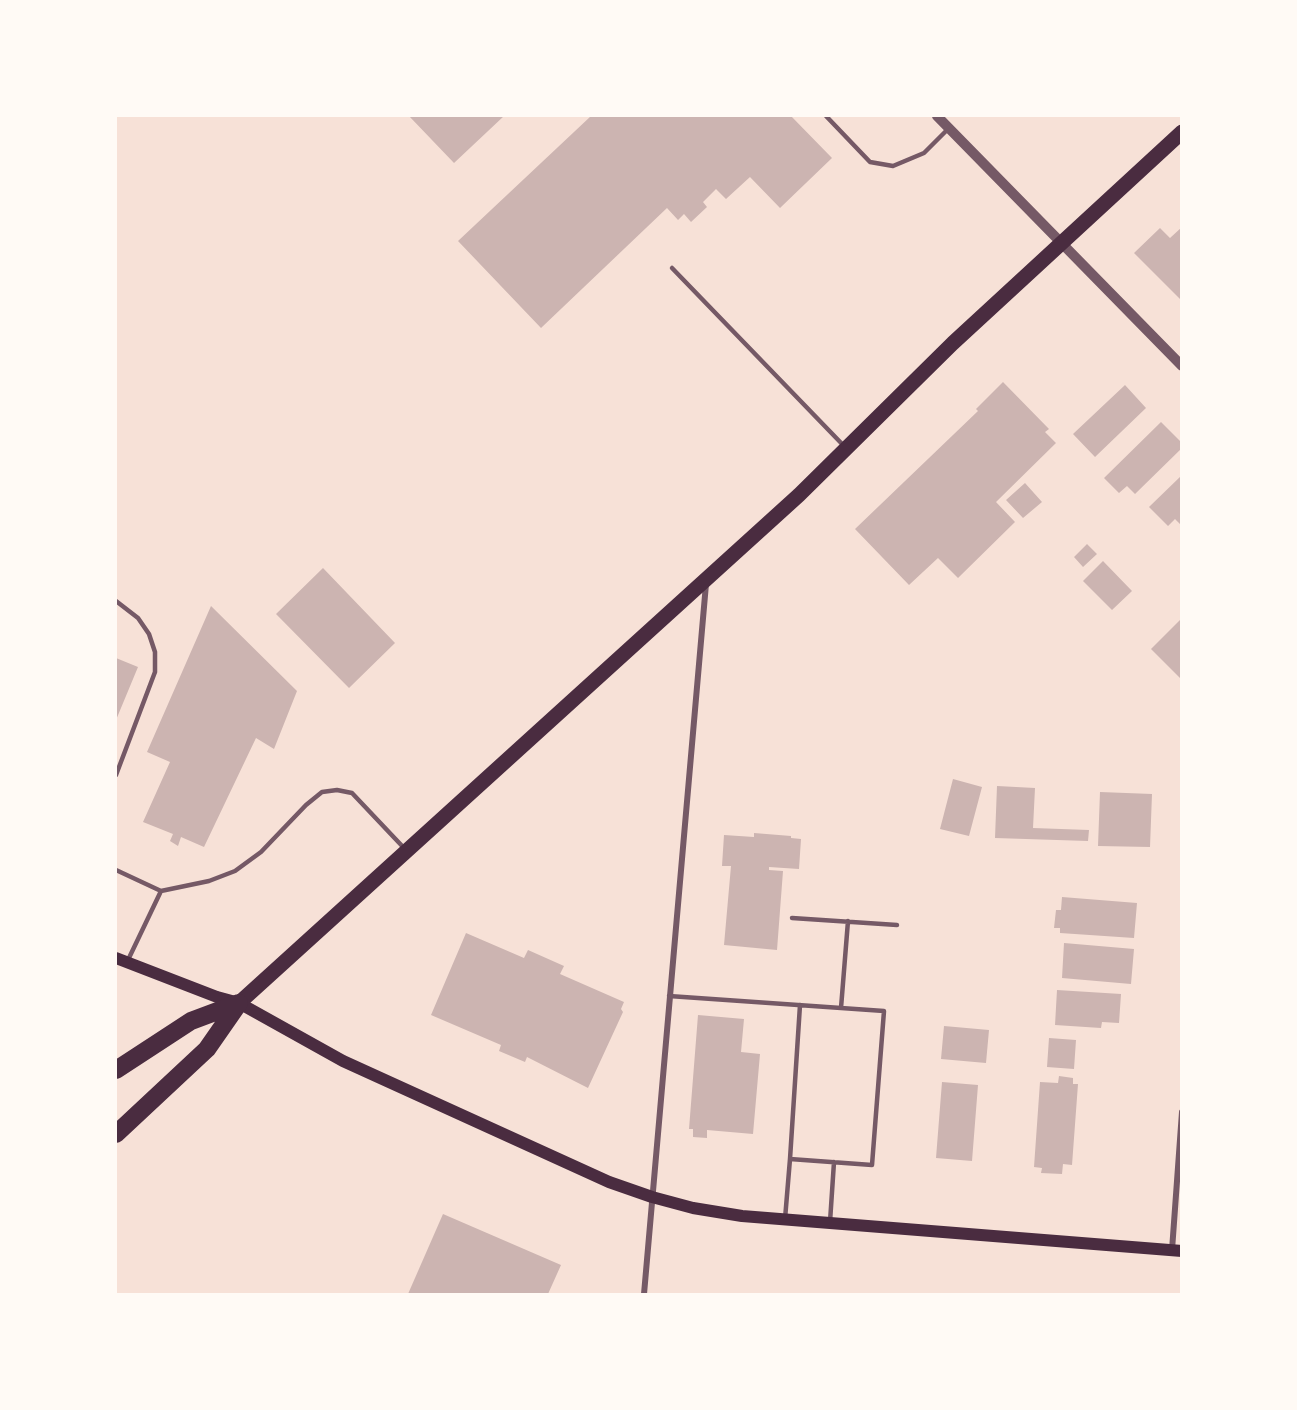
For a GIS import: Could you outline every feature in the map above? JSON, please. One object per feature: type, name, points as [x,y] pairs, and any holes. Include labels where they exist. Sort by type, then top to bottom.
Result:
[{"type":"highway","points":[[116,1070],[191,1022],[239,1003]]},
{"type":"highway","points":[[116,1134],[207,1049],[239,1003]]},
{"type":"main road","points":[[239,1003],[799,495],[953,343],[1182,132]]},
{"type":"main road","points":[[121,961],[239,1003],[354,1066],[609,1182],[652,1197],[703,1210],[742,1216],[1177,1250]]},
{"type":"street","points":[[937,116],[1182,366]]},
{"type":"street","points":[[644,1294],[706,580]]},
{"type":"street","points":[[1177,1250],[1182,1112]]},
{"type":"lane","points":[[826,116],[870,162],[893,166],[924,153],[949,128]]},
{"type":"lane","points":[[672,268],[846,448]]},
{"type":"lane","points":[[116,601],[138,618],[149,634],[155,652],[155,672],[148,695],[116,775]]},
{"type":"lane","points":[[116,870],[161,891],[209,881],[235,871],[261,852],[306,805],[322,792],[338,790],[352,793],[407,851]]},
{"type":"lane","points":[[121,961],[161,891]]},
{"type":"lane","points":[[792,918],[897,925]]},
{"type":"lane","points":[[841,1008],[848,921]]},
{"type":"lane","points":[[669,996],[884,1011],[872,1165],[790,1159]]},
{"type":"lane","points":[[785,1219],[800,1005]]},
{"type":"lane","points":[[830,1223],[834,1162]]},
{"type":"building","points":[[409,116],[504,116],[454,163]]},
{"type":"building","points":[[591,116],[791,116],[832,158],[780,208],[750,177],[726,199],[716,189],[703,202],[707,207],[691,222],[684,214],[678,220],[667,208],[541,328],[458,241]]},
{"type":"building","points":[[1182,227],[1182,301],[1134,253],[1160,228],[1170,238]]},
{"type":"building","points":[[1003,382],[1049,429],[1045,432],[1056,443],[996,502],[1015,522],[958,578],[938,558],[909,585],[855,529],[978,411],[976,409]]},
{"type":"building","points":[[1125,385],[1146,408],[1095,457],[1073,434]]},
{"type":"building","points":[[1161,422],[1182,443],[1182,448],[1135,494],[1127,486],[1119,493],[1104,478]]},
{"type":"building","points":[[1182,475],[1182,522],[1180,524],[1175,519],[1168,526],[1149,507]]},
{"type":"building","points":[[1025,483],[1042,502],[1023,518],[1006,500]]},
{"type":"building","points":[[1087,544],[1097,554],[1083,567],[1074,557]]},
{"type":"building","points":[[1103,561],[1132,591],[1112,610],[1083,581]]},
{"type":"building","points":[[323,568],[395,643],[349,688],[276,614]]},
{"type":"building","points":[[211,606],[297,691],[274,749],[256,738],[204,847],[181,837],[178,846],[170,841],[173,834],[143,822],[170,762],[147,752]]},
{"type":"building","points":[[1180,620],[1182,622],[1182,680],[1151,649]]},
{"type":"building","points":[[116,658],[138,667],[116,720]]},
{"type":"building","points":[[953,779],[982,787],[969,836],[940,829]]},
{"type":"building","points":[[997,786],[1035,788],[1033,828],[1089,830],[1088,841],[995,838]]},
{"type":"building","points":[[1100,792],[1152,794],[1150,847],[1098,846]]},
{"type":"building","points":[[754,833],[801,839],[799,869],[769,867],[769,870],[783,871],[777,950],[724,945],[731,866],[722,866],[724,835],[754,837]]},
{"type":"building","points":[[1062,897],[1137,903],[1134,938],[1060,933],[1060,928],[1054,928],[1056,910],[1061,910]]},
{"type":"building","points":[[466,933],[524,958],[528,950],[564,966],[560,974],[624,1002],[621,1009],[623,1012],[588,1088],[527,1057],[525,1062],[499,1051],[501,1045],[431,1015]]},
{"type":"building","points":[[1064,943],[1134,949],[1131,984],[1062,978]]},
{"type":"building","points":[[1057,990],[1121,994],[1119,1023],[1102,1022],[1101,1028],[1055,1025]]},
{"type":"building","points":[[698,1015],[744,1019],[741,1052],[760,1054],[753,1134],[707,1130],[707,1138],[693,1137],[693,1129],[689,1129]]},
{"type":"building","points":[[944,1026],[989,1030],[986,1063],[941,1059]]},
{"type":"building","points":[[1049,1038],[1076,1040],[1074,1069],[1047,1067]]},
{"type":"building","points":[[1059,1076],[1073,1078],[1073,1084],[1078,1084],[1072,1165],[1063,1164],[1062,1174],[1041,1173],[1042,1168],[1034,1167],[1040,1082],[1058,1083]]},
{"type":"building","points":[[942,1082],[978,1085],[972,1161],[936,1158]]},
{"type":"building","points":[[443,1214],[561,1265],[548,1294],[408,1294]]}]
